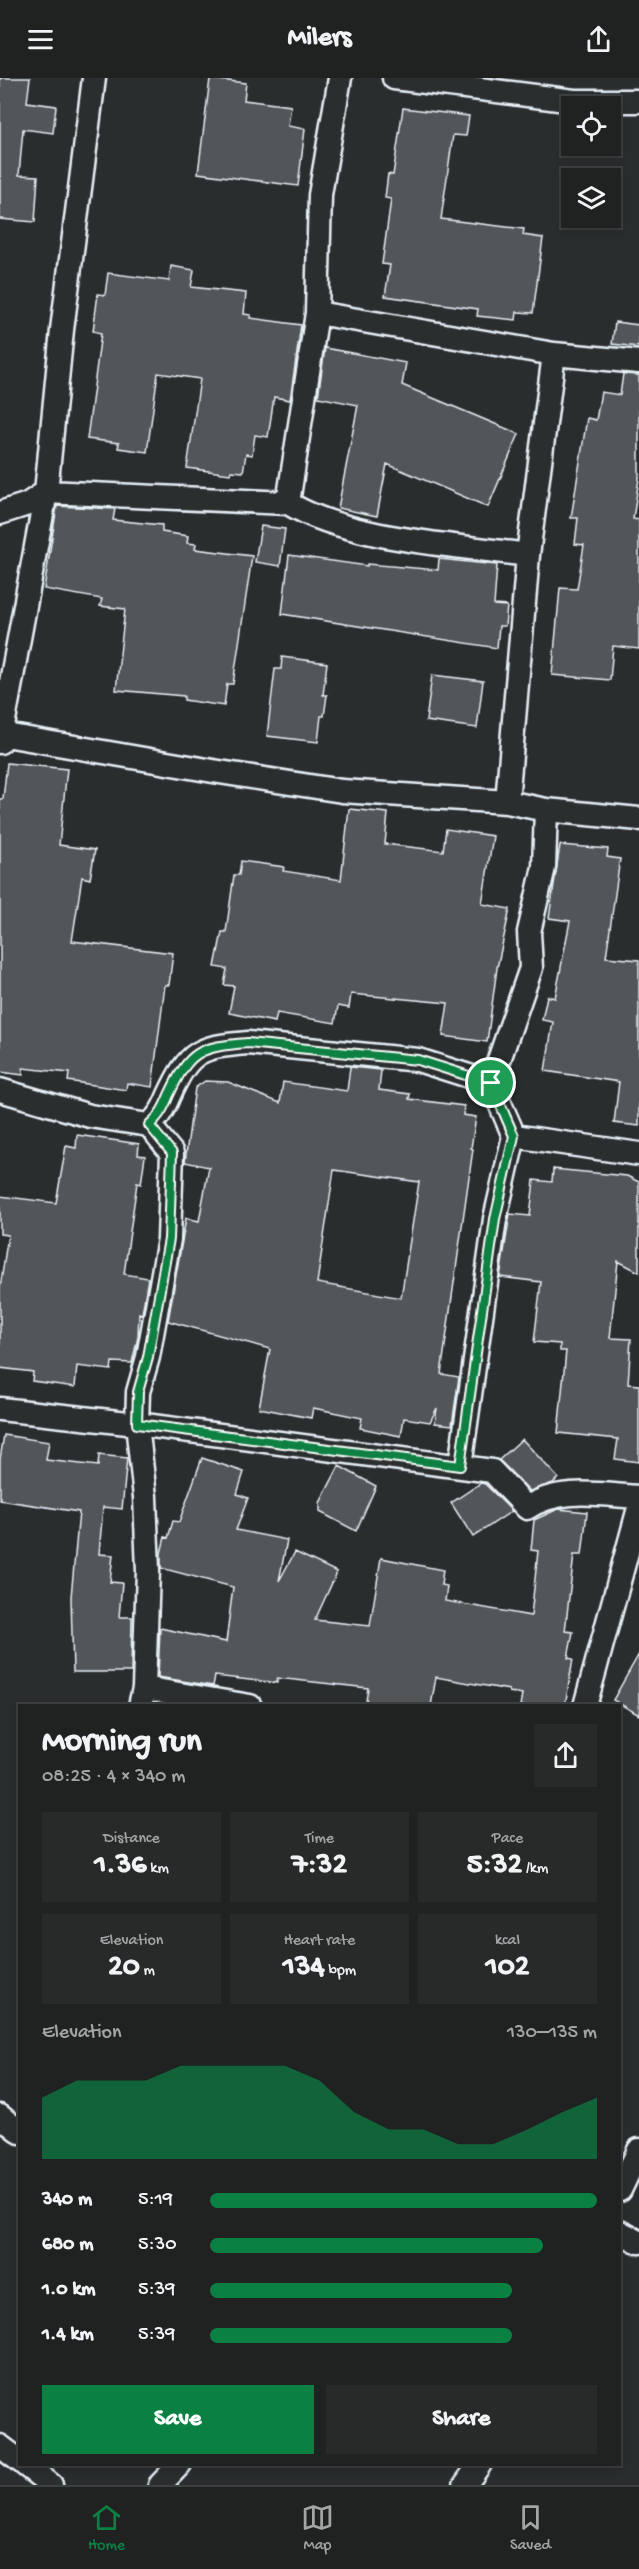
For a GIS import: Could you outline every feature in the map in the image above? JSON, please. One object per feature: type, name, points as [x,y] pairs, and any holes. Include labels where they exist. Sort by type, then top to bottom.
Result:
[{"type":"street","points":[[94,78],[62,330],[46,492],[1,737],[342,791],[507,802],[546,810],[639,819]]},
{"type":"street","points":[[288,503],[317,313],[320,195],[340,78]]},
{"type":"street","points":[[394,78],[574,101],[639,101]]},
{"type":"street","points":[[317,313],[554,354],[639,362]]},
{"type":"street","points":[[507,802],[528,555],[554,354]]},
{"type":"street","points":[[0,513],[28,504],[46,492],[288,503],[306,515],[378,535],[528,555]]},
{"type":"street","points":[[460,1466],[495,1219],[514,1136],[491,1083],[531,968],[529,932],[544,867],[546,810]]},
{"type":"street","points":[[149,1125],[159,1117],[182,1069],[196,1053],[220,1045],[248,1043],[418,1060],[491,1083]]},
{"type":"street","points":[[0,1090],[90,1116],[149,1125],[172,1153],[170,1228],[148,1357],[138,1392],[137,1424],[145,1497],[148,1571],[142,1697],[226,1704]]},
{"type":"street","points":[[514,1136],[639,1154]]},
{"type":"street","points":[[0,1409],[137,1424],[492,1471],[527,1508],[538,1501],[560,1494],[639,1497]]},
{"type":"street","points":[[586,1704],[639,1508]]},
{"type":"street","points":[[0,2116],[18,2130]]},
{"type":"street","points":[[621,2188],[639,2150]]},
{"type":"street","points":[[621,2233],[639,2242]]},
{"type":"street","points":[[0,2446],[18,2460]]},
{"type":"street","points":[[27,2466],[51,2485]]},
{"type":"street","points":[[160,2485],[178,2466]]},
{"type":"street","points":[[465,2485],[479,2466]]},
{"type":"building","points":[[0,78],[30,78],[27,102],[56,106],[53,133],[23,129],[19,175],[38,176],[35,222],[0,219]]},
{"type":"building","points":[[210,79],[246,83],[244,100],[291,106],[288,126],[305,129],[298,186],[198,173]]},
{"type":"building","points":[[403,108],[469,116],[466,136],[453,135],[441,219],[524,229],[523,235],[543,238],[533,313],[517,312],[516,320],[477,316],[478,309],[385,296],[390,265],[382,264],[391,199],[385,198],[388,174],[393,175]]},
{"type":"building","points":[[171,266],[194,270],[191,287],[246,293],[244,314],[251,315],[250,318],[301,325],[290,400],[274,397],[268,437],[255,435],[252,455],[246,454],[243,472],[231,471],[230,474],[187,468],[200,379],[158,373],[147,452],[118,448],[119,443],[87,439],[101,333],[93,331],[98,294],[105,295],[108,273],[169,281]]},
{"type":"building","points":[[615,322],[639,325],[639,347],[612,344]]},
{"type":"building","points":[[325,348],[406,363],[402,385],[519,434],[488,507],[387,464],[377,516],[338,508],[358,405],[318,397]]},
{"type":"building","points":[[623,374],[639,375],[639,478],[633,519],[639,520],[639,649],[613,646],[610,680],[552,675],[560,588],[577,589],[584,545],[575,544],[578,518],[571,518],[587,418],[596,420],[601,392],[620,395]]},
{"type":"building","points":[[57,506],[115,509],[113,520],[162,525],[162,532],[188,536],[187,543],[196,544],[195,549],[252,556],[233,684],[227,684],[224,706],[184,700],[184,696],[116,690],[125,609],[100,606],[102,599],[44,589]]},
{"type":"building","points":[[261,526],[285,529],[280,566],[255,562]]},
{"type":"building","points":[[289,555],[367,566],[367,564],[438,570],[439,559],[497,565],[494,605],[507,606],[505,626],[499,626],[497,648],[282,614]]},
{"type":"building","points":[[282,657],[327,663],[323,695],[327,695],[324,716],[321,716],[318,742],[267,736],[275,669],[281,669]]},
{"type":"building","points":[[432,675],[483,681],[477,728],[426,721]]},
{"type":"building","points":[[7,763],[67,769],[59,845],[95,850],[90,879],[82,877],[72,941],[173,953],[169,985],[165,985],[152,1087],[127,1083],[126,1090],[68,1081],[69,1073],[23,1068],[23,1075],[0,1072],[0,799],[3,799]]},
{"type":"building","points":[[349,809],[388,813],[385,844],[443,851],[446,829],[493,836],[482,904],[510,909],[497,968],[487,1042],[443,1036],[448,1003],[351,994],[349,1008],[338,1006],[335,1023],[277,1013],[275,1022],[229,1013],[234,986],[224,985],[227,969],[215,967],[222,932],[226,932],[234,875],[239,875],[241,861],[284,867],[283,871],[341,880]]},
{"type":"building","points":[[560,845],[608,849],[607,857],[620,859],[606,957],[639,960],[639,1126],[614,1123],[619,1082],[545,1071],[553,1022],[542,1020],[547,996],[555,998],[570,921],[549,918]]},
{"type":"building","points":[[350,1067],[381,1070],[379,1090],[410,1094],[409,1099],[464,1106],[463,1115],[476,1117],[441,1374],[459,1377],[452,1425],[435,1423],[437,1408],[430,1422],[404,1418],[401,1436],[360,1428],[362,1418],[313,1408],[311,1418],[259,1408],[270,1349],[168,1321],[186,1218],[199,1221],[209,1167],[185,1162],[195,1088],[205,1081],[228,1082],[280,1103],[283,1082],[347,1091]],"holes":[[[334,1170],[419,1182],[401,1298],[317,1283]]]},
{"type":"building","points":[[77,1135],[139,1144],[138,1155],[145,1156],[141,1184],[137,1183],[124,1274],[148,1278],[142,1314],[139,1313],[138,1337],[132,1363],[112,1362],[111,1370],[77,1366],[75,1387],[32,1381],[33,1372],[0,1368],[0,1288],[8,1235],[0,1234],[0,1196],[56,1203],[66,1146],[76,1148]]},
{"type":"building","points":[[553,1169],[627,1176],[639,1182],[639,1272],[618,1261],[610,1338],[631,1339],[628,1384],[639,1385],[639,1462],[615,1459],[618,1439],[558,1433],[566,1351],[560,1351],[560,1344],[534,1342],[541,1282],[500,1277],[510,1214],[530,1216],[534,1180],[552,1182]]},
{"type":"building","points":[[4,1435],[49,1442],[46,1460],[98,1466],[99,1455],[127,1458],[122,1509],[103,1507],[99,1554],[113,1555],[110,1582],[122,1583],[119,1617],[132,1617],[131,1672],[73,1672],[71,1597],[79,1512],[0,1500],[0,1459]]},
{"type":"building","points":[[522,1439],[558,1478],[553,1483],[530,1491],[499,1460]]},
{"type":"building","points":[[202,1458],[244,1472],[237,1494],[248,1498],[236,1530],[287,1540],[279,1581],[295,1552],[337,1572],[315,1620],[370,1626],[381,1558],[443,1570],[441,1585],[447,1586],[445,1601],[531,1616],[538,1551],[531,1550],[534,1520],[558,1509],[587,1512],[582,1555],[574,1555],[565,1631],[573,1632],[568,1658],[573,1659],[565,1704],[520,1704],[522,1694],[436,1677],[431,1704],[379,1704],[366,1701],[368,1688],[277,1678],[277,1683],[215,1676],[213,1686],[158,1677],[160,1628],[226,1642],[233,1587],[161,1568],[161,1553],[165,1537],[168,1538],[173,1521],[179,1522]]},
{"type":"building","points":[[339,1466],[376,1486],[356,1531],[320,1512],[320,1503]]},
{"type":"building","points":[[481,1483],[485,1484],[512,1511],[473,1537],[451,1503]]},
{"type":"building","points":[[639,1654],[639,1715],[613,1700]]},
{"type":"route","points":[[248,1043],[418,1060],[491,1083],[514,1136],[495,1219],[465,1448],[460,1466],[137,1424],[138,1392],[148,1357],[169,1239],[172,1153],[149,1125],[159,1117],[182,1069],[196,1053],[220,1045],[248,1043]]}]
